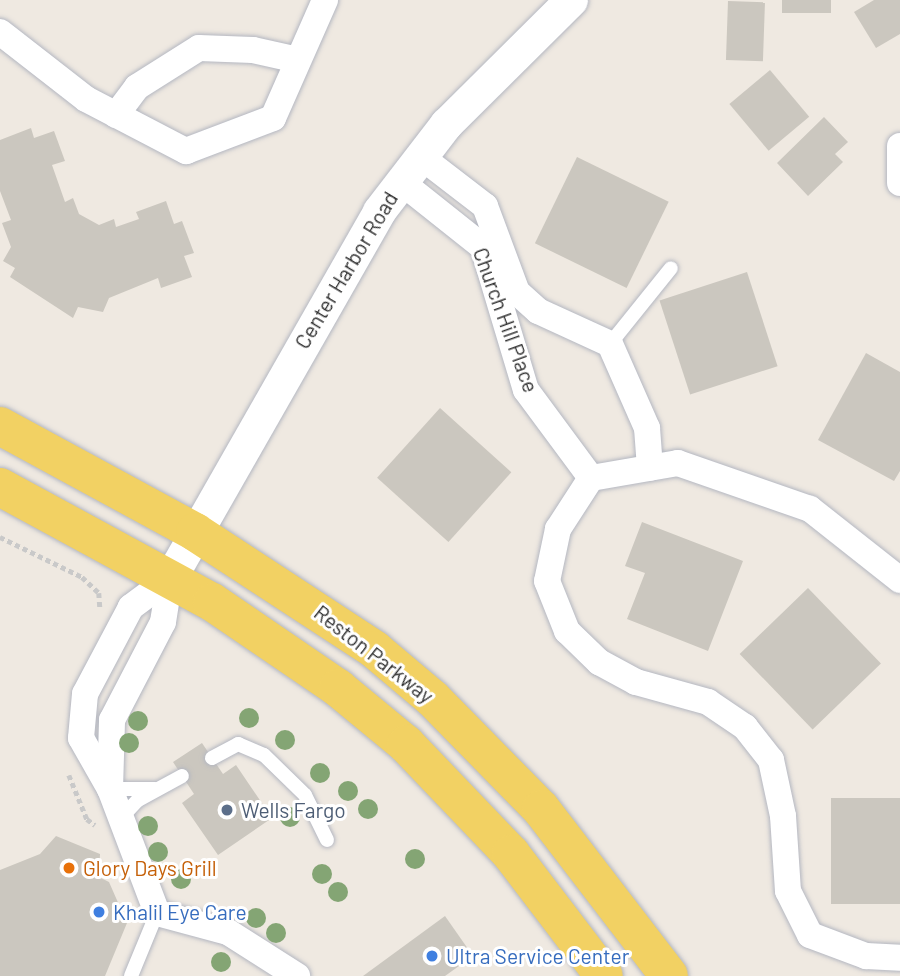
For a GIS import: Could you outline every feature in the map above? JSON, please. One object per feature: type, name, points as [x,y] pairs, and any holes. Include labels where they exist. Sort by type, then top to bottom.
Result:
[{"type":"main road","name":"Reston Parkway","points":[[0,426],[195,532],[375,650],[433,699],[541,809],[669,976]]},
{"type":"main road","points":[[0,487],[170,578],[285,648],[406,744],[511,853],[604,976]]},
{"type":"street","points":[[0,32],[86,99],[186,151],[273,118],[325,0]]},
{"type":"street","name":"Center Harbor Road","points":[[170,578],[348,261],[410,169],[483,83],[571,0]]},
{"type":"street","points":[[116,115],[138,87],[199,48],[253,50],[298,60]]},
{"type":"street","points":[[900,146],[900,183]]},
{"type":"street","name":"Church Hill Place","points":[[410,169],[485,206],[517,292],[538,311],[610,344]]},
{"type":"street","name":"Church Hill Place","points":[[410,169],[484,247],[526,390],[591,478]]},
{"type":"street","points":[[610,344],[647,428],[650,468]]},
{"type":"street","points":[[900,580],[810,509],[677,463],[591,478],[558,530],[547,581],[567,631],[599,662],[636,682],[708,702],[745,727],[771,760],[783,816],[788,891],[810,934],[866,956],[900,958]]},
{"type":"street","points":[[110,789],[112,720],[163,622],[170,578]]},
{"type":"street","points":[[170,578],[131,607],[80,708],[81,738],[110,789],[157,913],[228,932],[297,976]]},
{"type":"lane","points":[[610,344],[671,268]]},
{"type":"lane","points":[[212,758],[238,744],[264,755],[304,795],[327,840]]},
{"type":"lane","points":[[121,818],[155,789],[182,776]]},
{"type":"lane","points":[[110,789],[155,789]]},
{"type":"lane","points":[[131,976],[157,913]]},
{"type":"path","points":[[0,537],[82,577],[99,593]]},
{"type":"path","points":[[87,819],[99,836]]},
{"type":"building","points":[[782,0],[831,0],[831,13],[782,13]]},
{"type":"building","points":[[874,0],[900,0],[900,34],[876,48],[854,12]]},
{"type":"building","points":[[728,1],[765,2],[763,61],[726,60]]},
{"type":"building","points":[[770,70],[809,117],[769,151],[729,104]]},
{"type":"building","points":[[824,117],[848,142],[835,154],[843,162],[808,196],[777,163]]},
{"type":"building","points":[[31,128],[34,138],[54,131],[65,161],[52,165],[65,202],[73,198],[79,214],[99,225],[114,219],[116,227],[139,219],[136,212],[166,201],[174,224],[182,221],[194,253],[184,256],[192,277],[161,288],[158,278],[109,298],[103,312],[78,307],[73,318],[10,277],[15,268],[3,261],[11,247],[2,223],[11,220],[0,191],[0,140]]},
{"type":"building","points":[[577,157],[669,202],[627,288],[535,243]]},
{"type":"building","points":[[747,272],[778,366],[690,395],[660,300]]},
{"type":"building","points":[[866,353],[900,372],[900,471],[894,481],[818,440]]},
{"type":"building","points":[[440,408],[511,472],[448,542],[377,478]]},
{"type":"building","points":[[642,522],[743,561],[708,651],[627,619],[645,573],[625,566]]},
{"type":"building","points":[[808,588],[881,664],[813,730],[740,654]]},
{"type":"building","name":"Wells Fargo","points":[[202,743],[223,774],[236,765],[272,818],[218,855],[182,803],[194,794],[173,762]]},
{"type":"building","points":[[831,798],[900,798],[900,904],[831,904]]},
{"type":"building","points":[[56,836],[100,854],[99,877],[109,882],[127,923],[105,976],[0,976],[0,870],[40,854]]},
{"type":"building","points":[[445,916],[473,956],[445,976],[363,976]]},
{"type":"place","name":"Wells Fargo","points":[[227,810]]},
{"type":"place","name":"Glory Days Grill","points":[[69,868]]},
{"type":"place","name":"Khalil Eye Care","points":[[99,912]]},
{"type":"place","name":"Ultra Service Center","points":[[432,956]]}]
